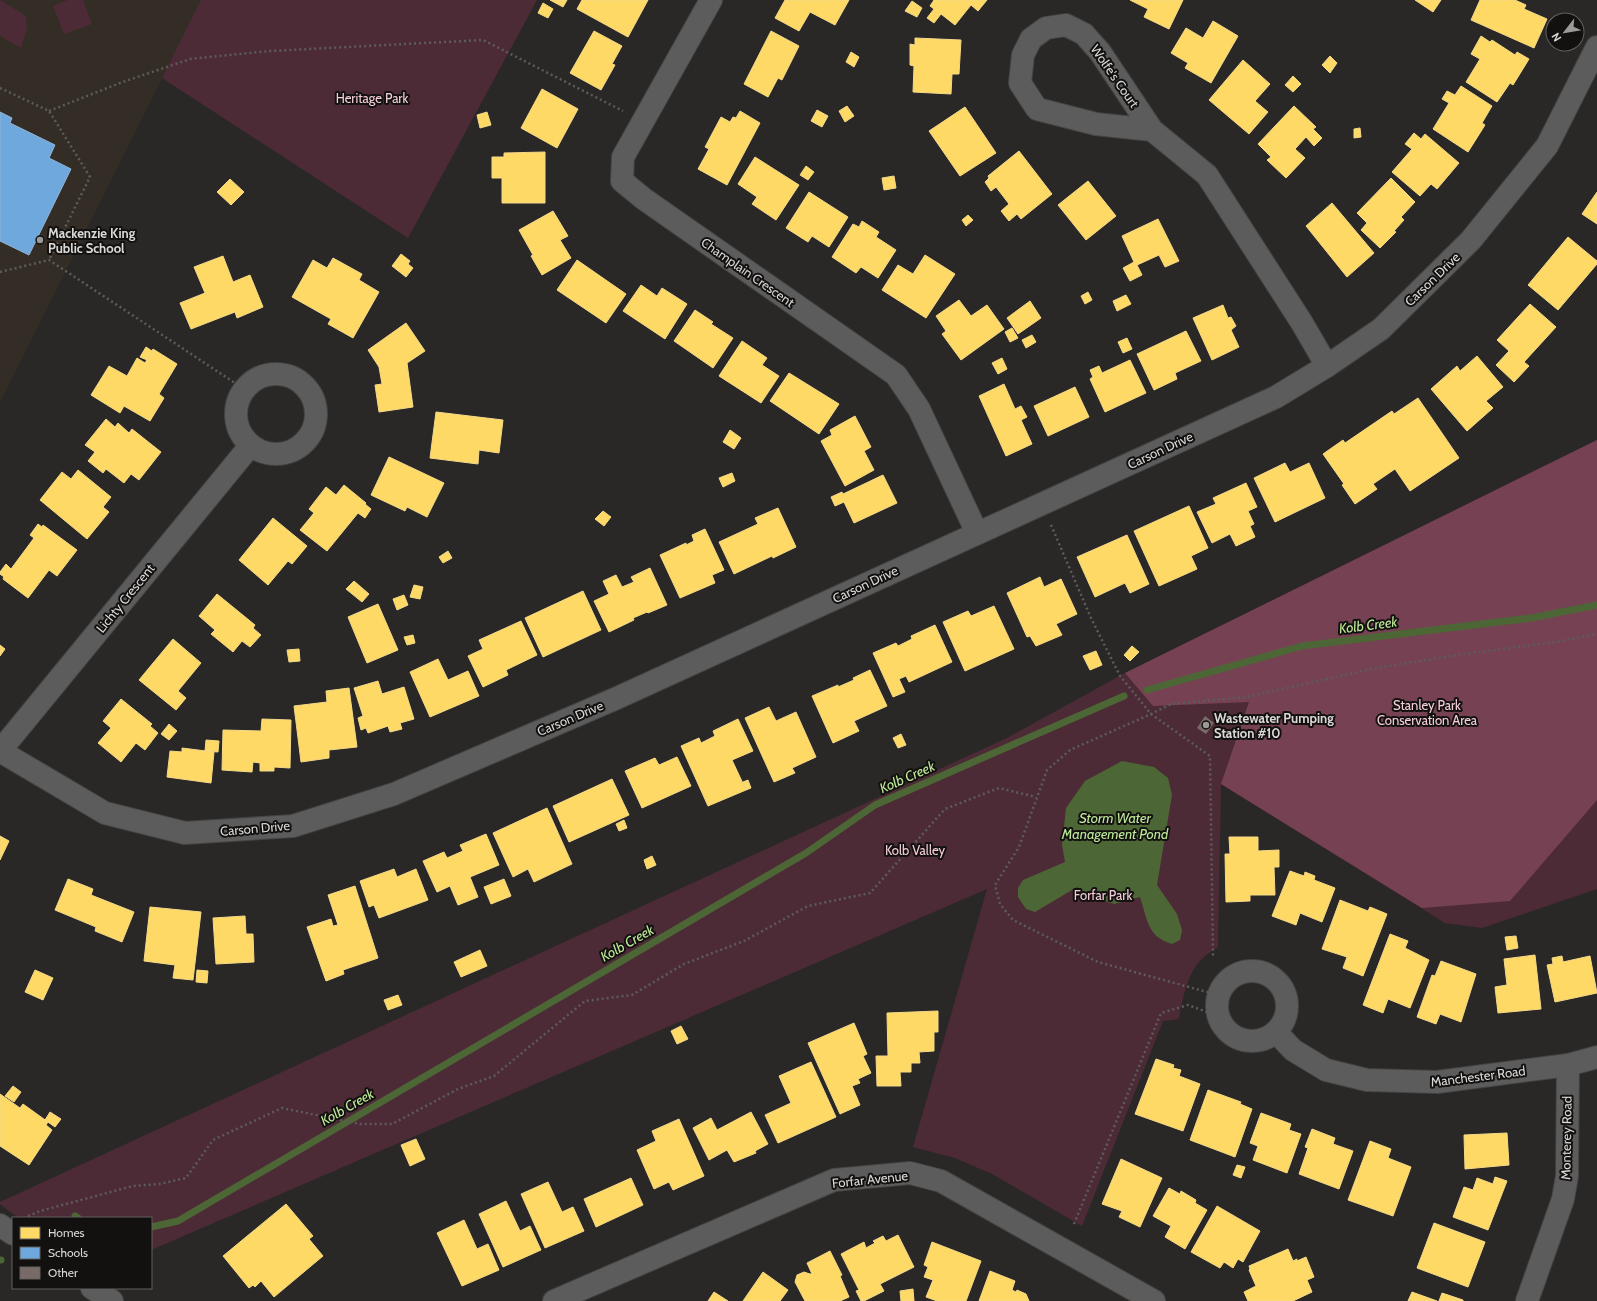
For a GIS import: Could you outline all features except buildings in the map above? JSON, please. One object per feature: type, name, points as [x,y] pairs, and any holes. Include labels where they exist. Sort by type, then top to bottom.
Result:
[{"type":"street","name":"Champlain Crescent","points":[[711,0],[624,157],[622,181],[644,199],[896,375],[919,409],[977,533]]},
{"type":"street","name":"Wolfe's Court","points":[[1152,130],[1096,124],[1038,109],[1020,84],[1023,55],[1031,39],[1046,28],[1066,25],[1084,34],[1100,52],[1152,130],[1207,175],[1302,323],[1327,366]]},
{"type":"street","name":"Carson Drive","points":[[0,751],[105,813],[112,815],[185,833],[293,826],[394,794],[617,698],[1276,397],[1327,366],[1381,329],[1471,240],[1547,146],[1597,47]]},
{"type":"street","points":[[271,374],[287,376],[302,384],[312,397],[316,414],[314,429],[306,442],[294,451],[279,455],[264,453],[250,446],[240,434],[235,419],[237,403],[244,389],[256,379],[271,374]]},
{"type":"street","name":"Lichty Crescent","points":[[0,751],[250,446]]},
{"type":"street","points":[[1244,971],[1260,971],[1271,976],[1280,984],[1285,994],[1288,1006],[1284,1022],[1276,1032],[1266,1039],[1257,1041],[1244,1041],[1233,1036],[1218,1006],[1224,984],[1233,976],[1244,971]]},
{"type":"street","name":"Manchester Road","points":[[1276,1032],[1294,1050],[1326,1070],[1367,1080],[1437,1082],[1568,1065],[1597,1057]]},
{"type":"street","name":"Monterey Road","points":[[1527,1301],[1563,1199],[1567,1176],[1568,1065]]},
{"type":"street","name":"Forfar Avenue","points":[[554,1301],[834,1180],[910,1173],[942,1182],[1154,1301]]},
{"type":"street","points":[[0,1225],[12,1233]]},
{"type":"path","points":[[49,111],[120,83],[190,59],[270,51],[483,40],[643,121]]},
{"type":"path","points":[[0,88],[49,111],[90,177],[49,260]]},
{"type":"path","points":[[0,272],[49,260],[244,389]]},
{"type":"path","points":[[1042,505],[1091,618],[1120,676],[1151,714],[1210,756],[1213,956]]},
{"type":"path","points":[[1218,1006],[1098,962],[1013,920],[1000,904],[995,885],[1019,847],[1036,797],[1048,770],[1070,750],[1171,704],[1247,697],[1371,669],[1464,654],[1556,642],[1597,634]]},
{"type":"path","points":[[26,1217],[40,1211],[133,1186],[159,1184],[186,1178],[213,1140],[282,1108],[360,1124],[392,1124],[458,1089],[494,1076],[585,1001],[632,995],[684,964],[744,941],[808,906],[870,893],[945,810],[999,788],[1036,797]]},
{"type":"path","points":[[1074,1224],[1161,1013],[1188,1005],[1218,1006]]},
{"type":"shaded area","name":"Mackenzie King Public School","points":[[0,0],[201,0],[0,402]]},
{"type":"green space","points":[[0,0],[26,16],[27,29],[21,48],[0,36]]},
{"type":"green space","points":[[68,0],[83,0],[92,24],[64,34],[53,6]]},
{"type":"green space","name":"Heritage Park","points":[[201,0],[537,0],[408,238],[162,78]]},
{"type":"green space","points":[[1597,440],[1597,889],[1482,928],[1445,923],[1221,784],[1218,947],[1198,963],[1193,970],[1186,986],[1179,1019],[1163,1021],[1082,1226],[992,1174],[955,1158],[913,1147],[987,889],[152,1250],[152,1217],[17,1217],[0,1204],[0,1202],[1005,739],[1125,673]]},
{"type":"green space","name":"Stanley Park Conservation Area","points":[[1597,440],[1597,800],[1510,901],[1422,908],[1221,784],[1249,702],[1153,706],[1125,673]]},
{"type":"water","name":"Storm Water Management Pond","points":[[1122,761],[1154,767],[1168,778],[1172,795],[1157,885],[1177,914],[1182,930],[1180,940],[1172,944],[1157,937],[1153,932],[1149,926],[1140,897],[1114,904],[1088,895],[1077,887],[1035,912],[1026,909],[1018,897],[1018,888],[1023,880],[1065,862],[1062,845],[1066,808],[1085,781]]},
{"type":"waterway","name":"Kolb Creek","points":[[1147,690],[1302,646],[1531,618],[1597,605]]},
{"type":"waterway","name":"Kolb Creek","points":[[152,1227],[178,1221],[806,853],[875,805],[1124,696]]},
{"type":"place","name":"Mackenzie King Public School","points":[[40,240]]},
{"type":"place","name":"Wastewater Pumping Station #10","points":[[1206,725]]},
{"type":"park label","name":"Kolb Valley","points":[[915,850]]},
{"type":"park label","name":"Forfar Park","points":[[1103,895]]}]
